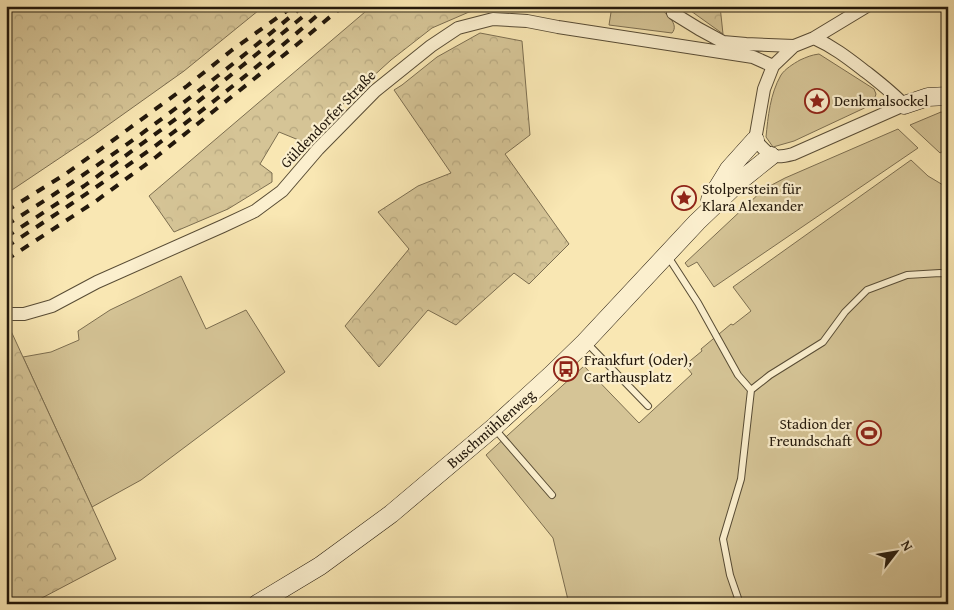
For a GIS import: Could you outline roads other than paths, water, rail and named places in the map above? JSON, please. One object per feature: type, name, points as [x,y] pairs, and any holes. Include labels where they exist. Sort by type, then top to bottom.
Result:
[{"type":"street","points":[[867,6],[814,38],[794,46],[773,66],[764,89],[755,140],[771,156],[780,158],[904,105],[928,97],[947,94]]},
{"type":"street","points":[[670,10],[698,29],[724,42],[794,46]]},
{"type":"street","points":[[670,10],[715,51]]},
{"type":"street","name":"Güldendorfer Straße","points":[[6,314],[24,314],[52,306],[97,282],[255,211],[282,191],[318,150],[375,91],[431,46],[458,28],[493,19],[527,21],[715,51],[753,58],[773,66]]},
{"type":"street","points":[[814,38],[844,55],[893,93],[904,105]]},
{"type":"street","name":"Buschmühlenweg","points":[[697,222],[729,169],[755,140]]},
{"type":"street","name":"Buschmühlenweg","points":[[257,604],[320,566],[391,514],[493,428],[551,376],[585,342],[697,222],[741,180],[771,156]]},
{"type":"lane","points":[[667,254],[698,303],[738,375],[751,390]]},
{"type":"lane","points":[[740,604],[730,576],[723,539],[741,479],[751,390],[770,375],[823,342],[845,312],[867,290],[907,275],[948,274]]},
{"type":"lane","points":[[585,342],[648,406]]},
{"type":"lane","points":[[493,428],[552,495]]},
{"type":"railway","points":[[6,225],[83,175],[159,121],[232,65],[303,6]]},
{"type":"railway","points":[[6,237],[84,186],[184,113],[316,6]]},
{"type":"railway","points":[[6,247],[174,132],[328,6]]},
{"type":"railway","points":[[6,260],[96,201],[156,157],[343,6]]},
{"type":"railway","points":[[6,211],[64,175],[112,141],[288,10]]},
{"type":"place","name":"Denkmalsockel","points":[[817,101]]},
{"type":"place","name":"Stolperstein für Klara Alexander","points":[[684,198]]},
{"type":"place","name":"Frankfurt (Oder), Carthausplatz","points":[[566,369]]},
{"type":"place","name":"Stadion der Freundschaft","points":[[869,433]]}]
